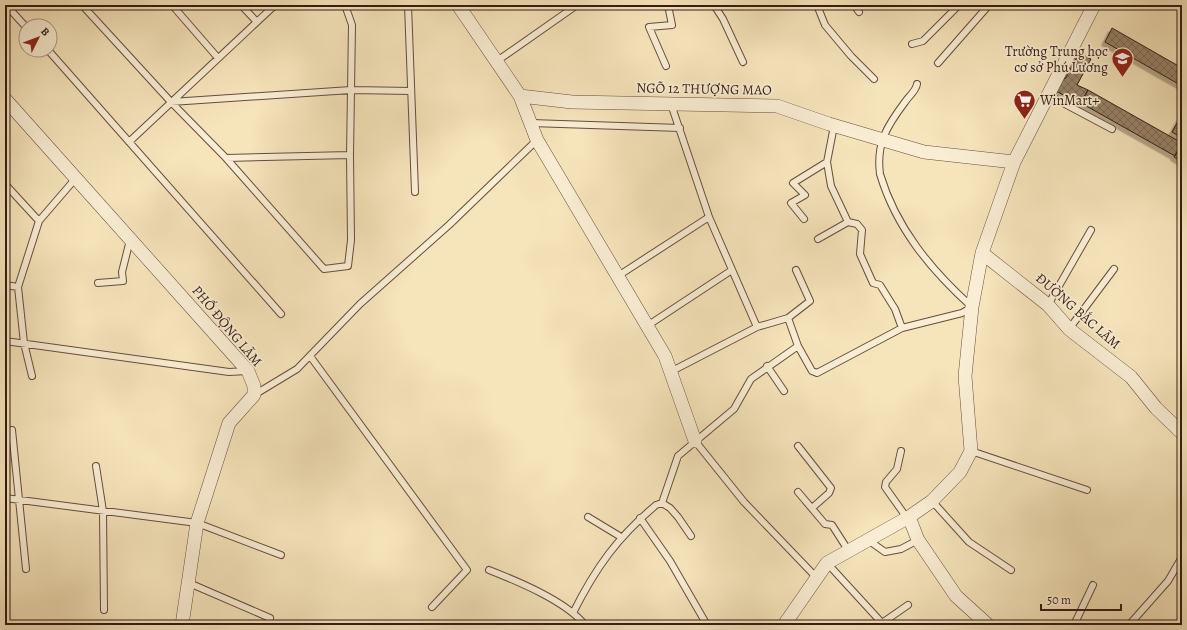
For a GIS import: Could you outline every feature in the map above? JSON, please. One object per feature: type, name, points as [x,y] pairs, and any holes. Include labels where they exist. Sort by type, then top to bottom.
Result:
[{"type":"street","points":[[458,5],[520,96],[537,140],[664,356],[695,441]]},
{"type":"street","points":[[784,625],[827,563],[908,518],[932,501],[960,472],[970,451],[964,376],[972,307],[982,253],[1014,162],[1048,95],[1079,42],[1094,5]]},
{"type":"street","name":"NGÕ 12 THƯỢNG MAO","points":[[520,96],[572,102],[777,106],[834,126],[924,152],[1014,162]]},
{"type":"street","name":"PHỐ ĐỘNG LÃM","points":[[5,99],[248,371],[254,386],[254,395]]},
{"type":"street","name":"ĐƯỜNG BẮC LÃM","points":[[982,253],[1048,304],[1069,329],[1131,377],[1156,408],[1182,433]]},
{"type":"street","points":[[182,625],[197,523],[230,423],[254,395]]},
{"type":"street","points":[[908,518],[918,540],[956,596],[988,625]]},
{"type":"lane","points":[[6,5],[18,18]]},
{"type":"lane","points":[[82,5],[171,102],[226,158],[324,269],[348,266],[350,240],[352,25],[345,5]]},
{"type":"lane","points":[[172,5],[218,58]]},
{"type":"lane","points":[[241,5],[257,22]]},
{"type":"lane","points":[[129,142],[275,5]]},
{"type":"lane","points":[[408,5],[415,192]]},
{"type":"lane","points":[[497,61],[577,5]]},
{"type":"lane","points":[[666,66],[649,27],[672,25],[668,5]]},
{"type":"lane","points":[[714,5],[723,19],[742,62]]},
{"type":"lane","points":[[817,5],[825,25],[851,56],[874,79]]},
{"type":"lane","points":[[854,5],[859,12]]},
{"type":"lane","points":[[912,44],[923,41],[959,5]]},
{"type":"lane","points":[[938,63],[989,5]]},
{"type":"lane","points":[[55,58],[281,314]]},
{"type":"lane","points":[[788,318],[798,346],[812,371],[817,373],[902,328],[962,312],[972,307],[951,289],[915,247],[902,226],[880,174],[878,165],[881,140],[904,103],[914,91],[917,84]]},
{"type":"lane","points":[[171,102],[351,90],[411,91]]},
{"type":"lane","points":[[1048,95],[1112,129]]},
{"type":"lane","points":[[672,104],[709,217],[757,327]]},
{"type":"lane","points":[[531,123],[680,128]]},
{"type":"lane","points":[[834,126],[827,162],[831,186],[848,222]]},
{"type":"lane","points":[[254,395],[297,369],[360,304],[449,226],[537,140]]},
{"type":"lane","points":[[226,158],[350,154]]},
{"type":"lane","points":[[804,219],[791,203],[805,195],[793,183],[827,162]]},
{"type":"lane","points":[[32,376],[24,343],[18,287],[39,221],[76,178]]},
{"type":"lane","points":[[5,184],[39,221]]},
{"type":"lane","points":[[618,276],[709,217]]},
{"type":"lane","points":[[818,239],[848,222],[857,224],[862,230],[860,254],[873,283],[880,284],[895,309],[902,328]]},
{"type":"lane","points":[[1048,304],[1091,230]]},
{"type":"lane","points":[[98,283],[123,281],[122,272],[130,238]]},
{"type":"lane","points":[[1069,329],[1114,269]]},
{"type":"lane","points":[[647,326],[732,270]]},
{"type":"lane","points":[[670,372],[757,327],[788,318],[810,301],[796,270]]},
{"type":"lane","points":[[5,285],[18,287]]},
{"type":"lane","points":[[5,341],[229,372],[248,371]]},
{"type":"lane","points":[[662,503],[676,459],[695,441],[734,409],[748,382],[767,366],[798,346]]},
{"type":"lane","points":[[310,356],[467,570],[432,607]]},
{"type":"lane","points":[[767,366],[784,391]]},
{"type":"lane","points":[[12,430],[26,569]]},
{"type":"lane","points":[[695,441],[744,502],[816,577]]},
{"type":"lane","points":[[798,446],[831,488],[828,493],[812,508]]},
{"type":"lane","points":[[901,451],[897,470],[886,482],[885,487],[908,518]]},
{"type":"lane","points":[[970,451],[1087,490]]},
{"type":"lane","points":[[96,466],[103,511],[104,610]]},
{"type":"lane","points":[[798,492],[825,524],[832,525],[848,550]]},
{"type":"lane","points":[[5,498],[197,523],[280,555]]},
{"type":"lane","points":[[932,501],[969,542],[1011,570]]},
{"type":"lane","points":[[573,613],[599,566],[621,537],[640,518],[656,505],[662,503]]},
{"type":"lane","points":[[662,503],[670,508],[678,517],[691,536]]},
{"type":"lane","points":[[588,517],[621,537]]},
{"type":"lane","points":[[640,518],[670,561],[707,625]]},
{"type":"lane","points":[[867,540],[885,552],[901,549],[918,540]]},
{"type":"lane","points":[[1129,625],[1168,581],[1182,557]]},
{"type":"lane","points":[[827,563],[882,623],[908,605]]},
{"type":"lane","points":[[489,570],[520,582],[573,613],[585,625]]},
{"type":"lane","points":[[189,583],[270,618]]},
{"type":"lane","points":[[1074,625],[1093,585]]},
{"type":"building","points":[[1112,28],[1182,68],[1182,86],[1105,42]]},
{"type":"building","points":[[1079,53],[1091,59],[1077,85],[1088,90],[1080,104],[1056,91],[1063,77],[1065,79]]},
{"type":"building","points":[[1088,90],[1182,143],[1175,156],[1081,103]]},
{"type":"building","points":[[1182,114],[1182,138],[1172,132]]},
{"type":"building","points":[[1182,143],[1182,162],[1174,157]]},
{"type":"place","name":"Trường Trung học cơ sở Phú Lương","points":[[1123,78]]},
{"type":"place","name":"WinMart+","points":[[1024,120]]}]
